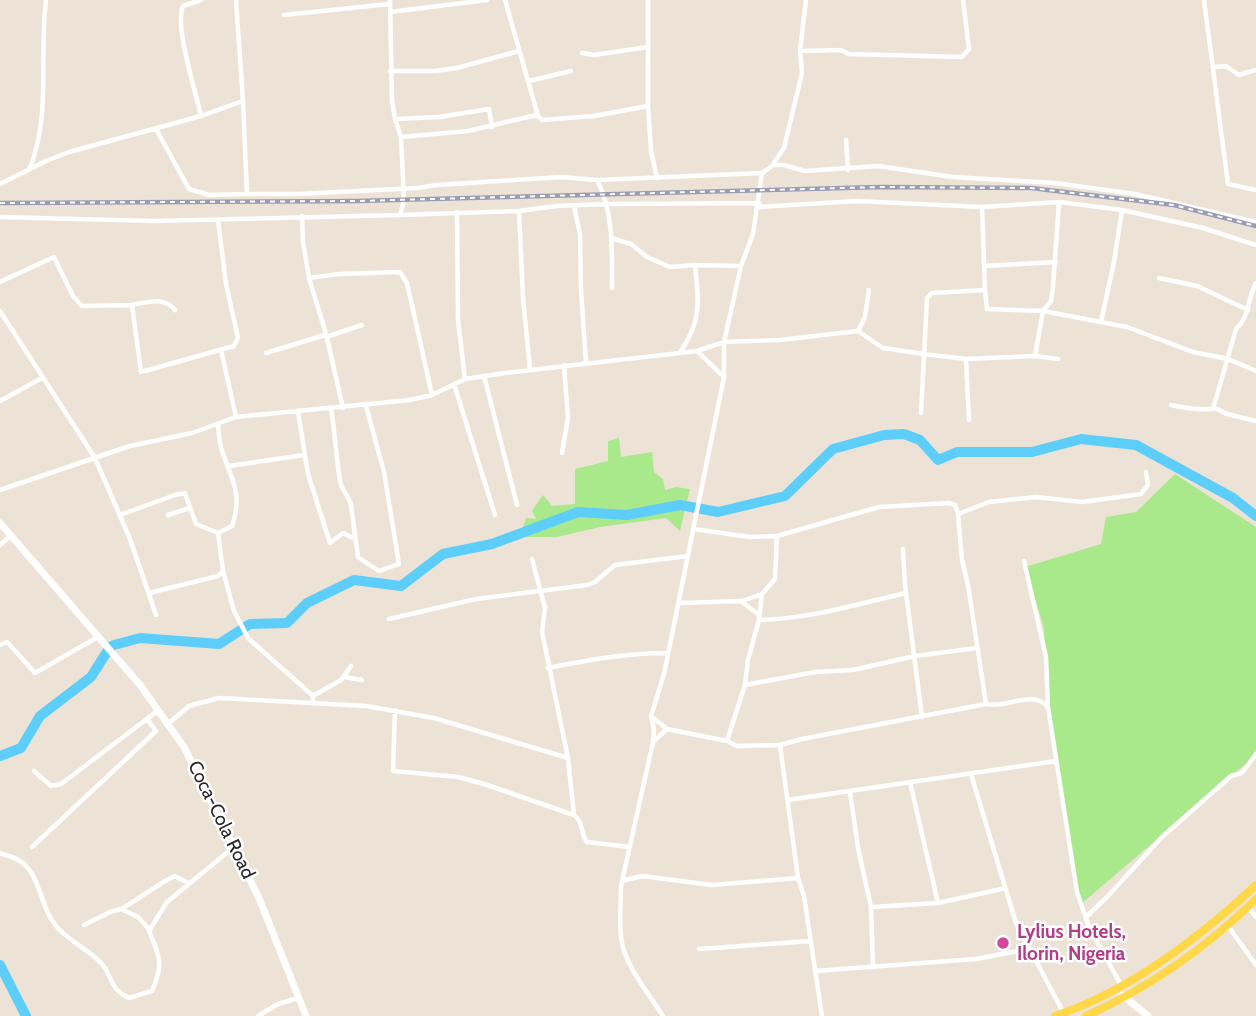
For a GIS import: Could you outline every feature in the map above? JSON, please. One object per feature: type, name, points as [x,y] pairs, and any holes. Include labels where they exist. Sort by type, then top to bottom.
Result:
[{"type":"main road","points":[[1059,1015],[1119,986],[1173,953],[1203,932],[1256,885]]},
{"type":"main road","points":[[1086,1016],[1104,1012],[1181,961],[1228,925],[1256,899]]},
{"type":"street","points":[[30,169],[37,152],[41,127],[46,0]]},
{"type":"street","points":[[201,0],[183,6],[179,14],[185,52],[201,116]]},
{"type":"street","points":[[236,0],[247,194]]},
{"type":"street","points":[[390,12],[487,0]]},
{"type":"street","points":[[505,0],[538,116],[542,120],[648,106]]},
{"type":"street","points":[[648,0],[648,106],[651,151],[657,178]]},
{"type":"street","points":[[156,129],[189,189],[209,195],[299,194],[561,177],[597,180],[762,173],[772,166],[784,148],[802,73],[800,51],[806,0]]},
{"type":"street","points":[[800,51],[841,50],[849,54],[962,57],[969,49],[963,0]]},
{"type":"street","points":[[1202,1],[1214,67],[1228,184],[1256,190]]},
{"type":"street","points":[[284,15],[390,2],[390,71],[395,119],[401,136],[403,188],[400,215]]},
{"type":"street","points":[[582,53],[594,55],[648,47]]},
{"type":"street","points":[[390,71],[457,68],[519,51]]},
{"type":"street","points":[[1214,67],[1226,66],[1239,75],[1256,70]]},
{"type":"street","points":[[529,81],[571,71]]},
{"type":"street","points":[[0,184],[46,161],[201,116],[243,101]]},
{"type":"street","points":[[395,119],[439,117],[489,109],[492,127]]},
{"type":"street","points":[[401,136],[492,127],[538,116]]},
{"type":"street","points":[[846,139],[848,170]]},
{"type":"street","points":[[37,152],[46,161]]},
{"type":"street","points":[[772,166],[785,165],[805,171],[878,166],[953,177],[1055,183],[1135,194],[1256,222]]},
{"type":"street","points":[[663,1016],[631,966],[622,945],[622,881],[653,742],[651,716],[668,653],[724,377],[724,342],[741,266],[759,205],[762,173]]},
{"type":"street","points":[[597,180],[606,204],[611,238],[612,288]]},
{"type":"street","points":[[0,217],[155,220],[519,211],[606,204],[759,205],[857,201],[982,207],[1059,202],[1122,210],[1203,228],[1256,246]]},
{"type":"street","points":[[1035,356],[1043,311],[1051,301],[1059,202]]},
{"type":"street","points":[[574,206],[580,234],[586,362]]},
{"type":"street","points":[[982,207],[985,308],[1043,311],[1127,327],[1193,352],[1228,359],[1256,371]]},
{"type":"street","points":[[1101,322],[1122,210]]},
{"type":"street","points":[[519,211],[530,369]]},
{"type":"street","points":[[457,212],[458,320],[465,380]]},
{"type":"street","points":[[302,216],[309,278],[343,408]]},
{"type":"street","points":[[132,305],[141,372],[234,346],[237,338],[226,284],[218,219]]},
{"type":"street","points":[[611,238],[631,244],[646,257],[670,267],[741,266]]},
{"type":"street","points":[[0,282],[54,257],[73,296],[82,306],[163,301],[175,310]]},
{"type":"street","points":[[984,266],[1056,262]]},
{"type":"street","points":[[680,352],[690,339],[696,323],[699,296],[695,265]]},
{"type":"street","points":[[309,278],[400,272],[407,283],[432,395]]},
{"type":"street","points":[[1159,278],[1197,286],[1248,310]]},
{"type":"street","points":[[1171,405],[1213,410],[1236,329],[1244,322],[1250,295],[1256,283]]},
{"type":"street","points":[[858,331],[865,317],[869,290]]},
{"type":"street","points":[[921,413],[929,294],[985,290]]},
{"type":"street","points":[[0,311],[95,458],[120,515],[156,615]]},
{"type":"street","points":[[266,353],[362,325]]},
{"type":"street","points":[[0,490],[130,446],[192,433],[236,417],[410,400],[484,376],[697,351],[724,342],[780,340],[858,331],[883,348],[924,354],[966,359],[1035,356],[1058,359]]},
{"type":"street","points":[[221,350],[236,417]]},
{"type":"street","points":[[697,351],[724,377]]},
{"type":"street","points":[[966,359],[969,420]]},
{"type":"street","points":[[562,453],[568,418],[564,365]]},
{"type":"street","points":[[484,376],[517,505]]},
{"type":"street","points":[[0,401],[42,378]]},
{"type":"street","points":[[454,384],[495,515]]},
{"type":"street","points":[[331,408],[340,481],[344,494],[350,499],[358,557],[379,571],[399,564],[384,472],[366,406]]},
{"type":"street","points":[[1213,407],[1227,414],[1256,421]]},
{"type":"street","points":[[298,412],[304,455],[330,543],[343,533],[355,539]]},
{"type":"street","points":[[120,515],[180,493],[187,496],[192,516],[200,526],[218,533],[232,526],[238,507],[238,496],[221,449],[218,424]]},
{"type":"street","points":[[229,466],[304,455]]},
{"type":"street","points":[[958,514],[989,502],[1036,497],[1082,502],[1141,494],[1148,485],[1146,472]]},
{"type":"street","points":[[694,529],[749,537],[777,536],[879,507],[949,503],[954,505],[958,514],[962,560],[986,704]]},
{"type":"street","points":[[168,515],[190,508]]},
{"type":"street","name":"Coca-Cola Road","points":[[0,523],[113,653],[159,709],[184,747],[259,898],[306,1016]]},
{"type":"street","points":[[218,533],[223,571],[234,611],[248,638],[313,696],[313,704]]},
{"type":"street","points":[[0,545],[11,536]]},
{"type":"street","points":[[678,603],[741,601],[762,594],[775,579],[777,536]]},
{"type":"street","points":[[903,549],[922,717]]},
{"type":"street","points":[[389,619],[476,599],[587,585],[595,582],[615,565],[688,556]]},
{"type":"street","points":[[532,559],[545,608],[542,632],[568,758],[574,815]]},
{"type":"street","points":[[1024,561],[1046,657],[1048,707],[1077,892],[1124,998],[1148,1016]]},
{"type":"street","points":[[149,593],[218,576],[223,571]]},
{"type":"street","points":[[741,601],[759,618],[810,616],[906,593]]},
{"type":"street","points":[[727,740],[745,685],[762,594]]},
{"type":"street","points":[[0,645],[7,642],[35,673],[101,640]]},
{"type":"street","points":[[745,685],[815,672],[853,670],[915,656],[977,648]]},
{"type":"street","points":[[548,668],[593,659],[668,653]]},
{"type":"street","points":[[313,696],[343,677],[351,666]]},
{"type":"street","points":[[343,677],[362,680]]},
{"type":"street","points":[[169,723],[190,706],[219,698],[395,710],[434,718],[568,758]]},
{"type":"street","points":[[651,716],[667,729],[727,740],[737,746],[780,745],[986,704],[1001,705],[1034,699],[1040,700],[1048,707]]},
{"type":"street","points":[[34,771],[51,786],[61,784],[159,709]]},
{"type":"street","points":[[395,710],[393,771],[458,777],[484,784],[574,815],[581,822],[587,842],[630,846]]},
{"type":"street","points":[[32,848],[156,731],[147,719]]},
{"type":"street","points":[[653,742],[667,729]]},
{"type":"street","points":[[780,745],[798,878],[804,896],[822,1016]]},
{"type":"street","points":[[1086,917],[1162,837],[1231,776],[1242,773],[1256,754]]},
{"type":"street","points":[[788,800],[1056,761]]},
{"type":"street","points":[[971,773],[1016,923],[1059,1015]]},
{"type":"street","points":[[909,782],[938,903]]},
{"type":"street","points":[[850,792],[871,907],[873,967]]},
{"type":"street","points":[[150,930],[167,902],[234,847]]},
{"type":"street","points":[[0,853],[21,861],[33,874],[46,913],[58,928],[100,961],[115,991],[129,998],[152,991],[161,972],[150,930],[138,917],[121,909]]},
{"type":"street","points":[[84,925],[121,909],[175,876],[188,883]]},
{"type":"street","points":[[622,881],[642,876],[712,885],[798,878]]},
{"type":"street","points":[[871,907],[938,903],[1006,888]]},
{"type":"street","points":[[1248,907],[1256,917]]},
{"type":"street","points":[[1228,925],[1256,965]]},
{"type":"street","points":[[699,949],[811,941]]},
{"type":"street","points":[[815,971],[976,959],[1028,949]]},
{"type":"street","points":[[258,1016],[278,1004],[298,998]]},
{"type":"green space","points":[[619,438],[621,457],[652,452],[654,472],[663,479],[665,490],[676,487],[690,489],[680,531],[666,518],[600,527],[557,537],[520,537],[526,518],[536,519],[532,511],[543,495],[552,506],[575,504],[575,469],[608,461],[608,441]]},
{"type":"green space","points":[[1175,474],[1256,527],[1256,755],[1081,904],[1048,707],[1044,628],[1025,567],[1101,544],[1106,517],[1136,512]]},
{"type":"waterway","points":[[0,756],[21,748],[40,716],[91,677],[114,645],[140,638],[219,644],[250,624],[287,623],[307,603],[354,580],[401,586],[443,554],[492,544],[578,512],[627,515],[680,505],[718,512],[785,496],[833,449],[884,435],[904,434],[920,440],[938,460],[957,452],[1032,452],[1081,439],[1136,445],[1233,498],[1256,516]]},
{"type":"waterway","points":[[0,965],[26,1016]]},
{"type":"railway","points":[[0,203],[357,201],[881,187],[1031,188],[1174,205],[1256,226]]},
{"type":"place","name":"Lylius Hotels, Ilorin, Nigeria","points":[[1003,943]]}]
